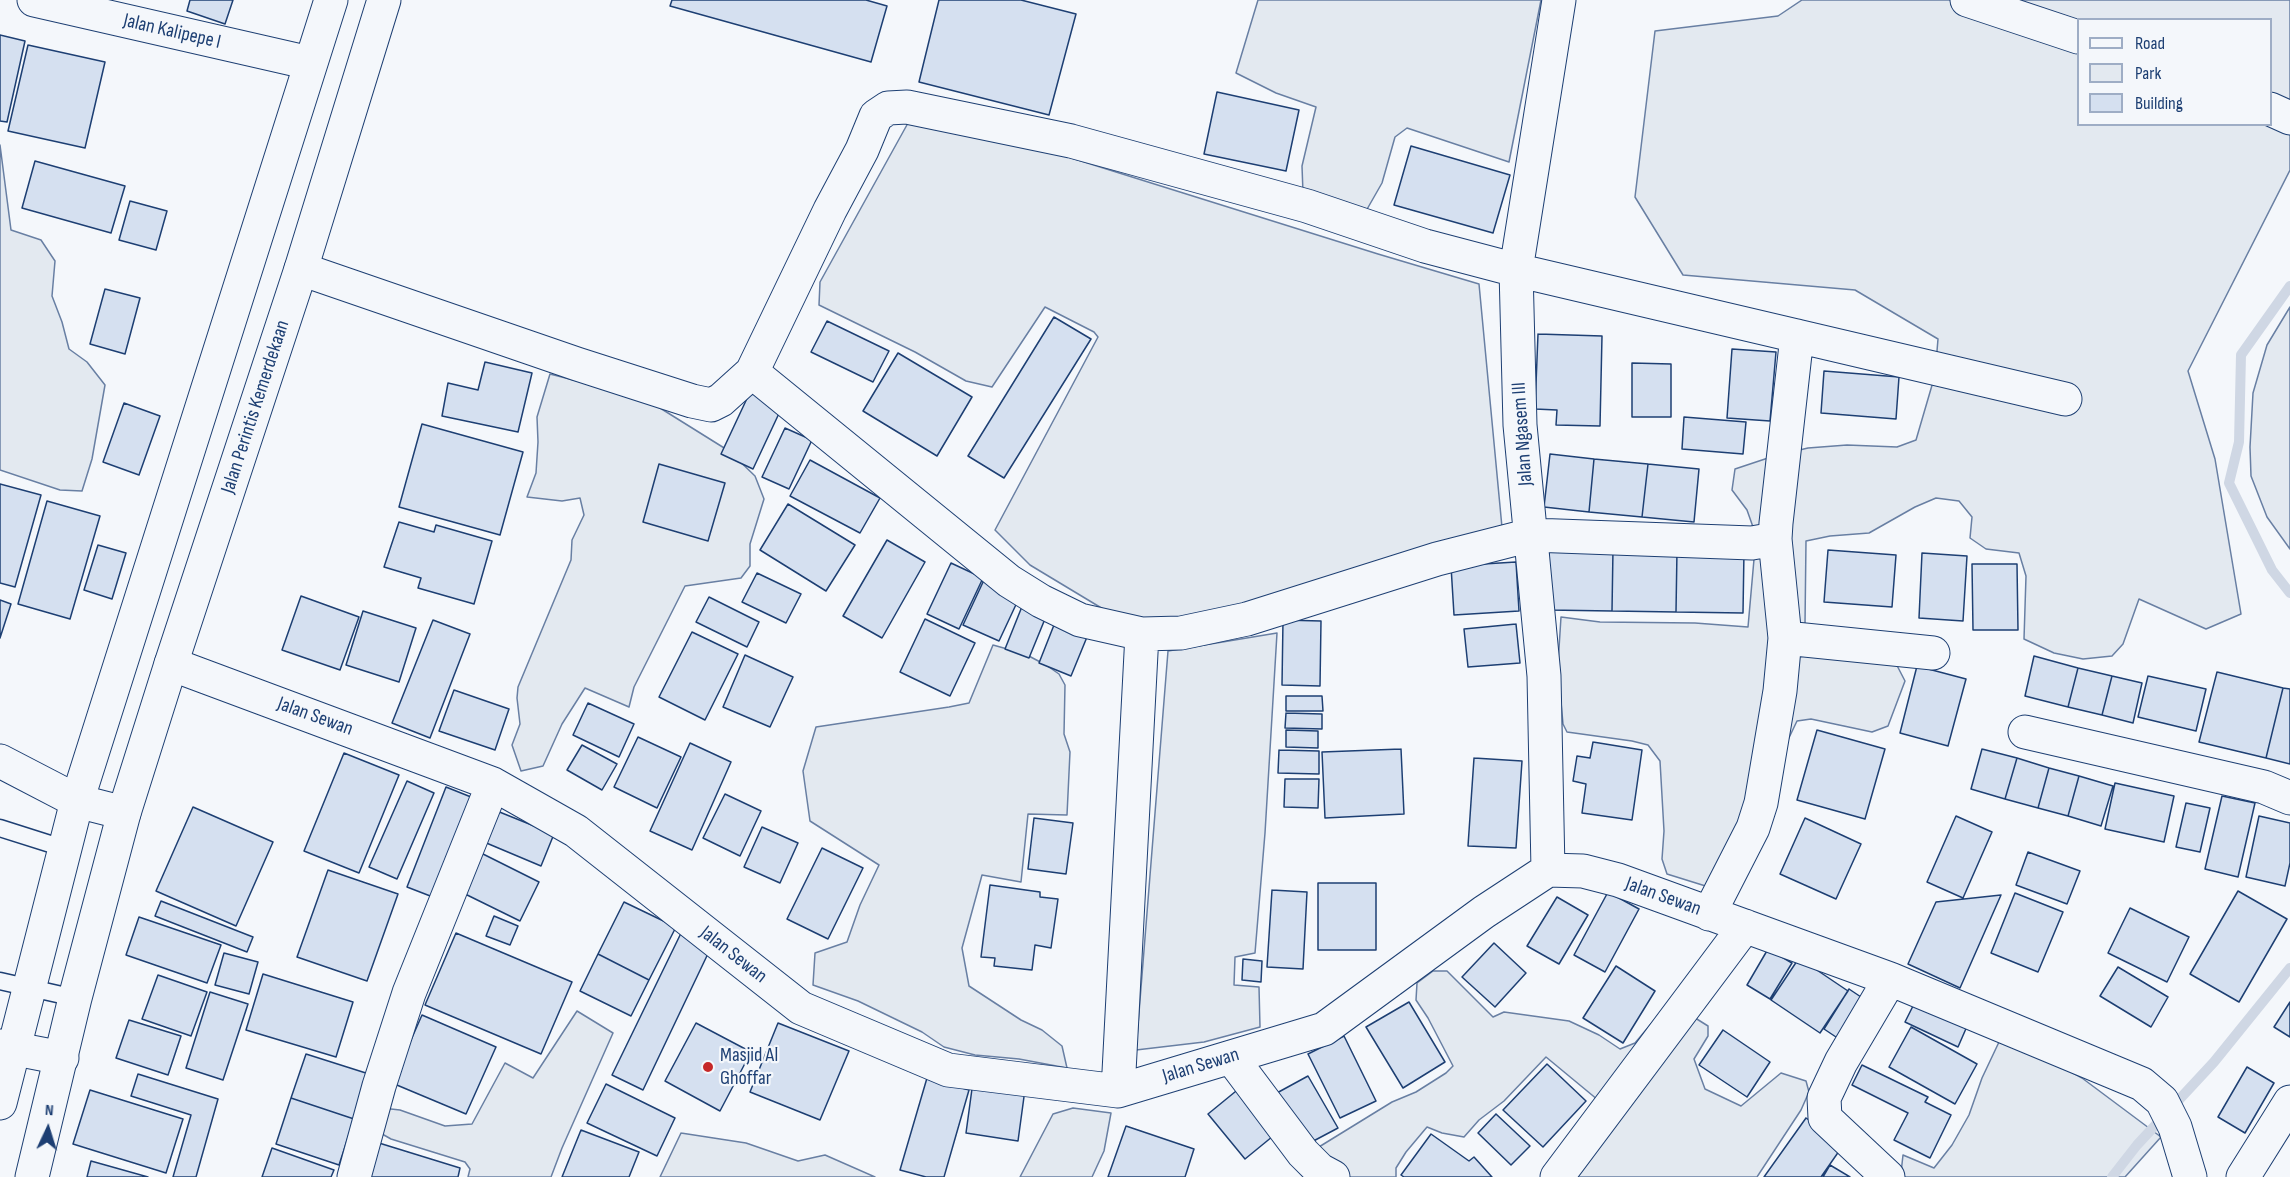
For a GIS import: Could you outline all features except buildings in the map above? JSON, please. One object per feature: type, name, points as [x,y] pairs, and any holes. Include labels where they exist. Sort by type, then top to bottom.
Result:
[{"type":"main road","name":"Jalan Kalipepe I","points":[[34,0],[310,63]]},
{"type":"main road","points":[[0,1103],[14,984],[66,849],[77,801],[331,0]]},
{"type":"main road","name":"Jalan Perintis Kemerdekaan","points":[[32,1177],[75,998],[124,813],[302,269],[384,0]]},
{"type":"main road","name":"Jalan Ngasem III","points":[[1548,870],[1544,676],[1520,425],[1516,270],[1560,0]]},
{"type":"main road","points":[[1968,0],[2077,36]]},
{"type":"main road","points":[[302,269],[577,364],[711,405],[721,400],[752,372],[830,210],[862,150],[876,116],[888,108],[907,107],[1071,141],[1307,206],[1425,246],[1516,270],[2065,399]]},
{"type":"main road","points":[[2272,109],[2290,118]]},
{"type":"main road","points":[[1709,914],[1753,828],[1761,803],[1780,691],[1785,638],[1775,539],[1797,336]]},
{"type":"main road","points":[[752,372],[1009,581],[1041,601],[1080,620],[1142,634],[1181,633],[1247,619],[1437,559],[1531,535],[1752,543],[1775,539]]},
{"type":"main road","points":[[1118,1091],[1142,634]]},
{"type":"main road","points":[[1785,638],[1933,653]]},
{"type":"main road","name":"Jalan Sewan","points":[[171,664],[493,784],[576,831],[801,1008],[948,1070],[1118,1091],[1324,1029],[1484,912],[1548,870],[1583,871],[1606,877],[1890,979],[2142,1084],[2162,1101],[2175,1127],[2190,1177]]},
{"type":"main road","points":[[2025,732],[2264,787],[2290,798]]},
{"type":"main road","points":[[0,760],[77,801],[124,813]]},
{"type":"main road","points":[[354,1177],[379,1086],[409,993],[493,784]]},
{"type":"main road","points":[[1557,1177],[1745,926]]},
{"type":"main road","points":[[1888,1177],[1826,1118],[1824,1098],[1841,1062],[1890,979]]},
{"type":"main road","points":[[7,1047],[62,1058]]},
{"type":"main road","points":[[1231,1057],[1303,1153],[1323,1175]]},
{"type":"main road","points":[[2243,1177],[2290,1102]]},
{"type":"lane","points":[[0,828],[66,849]]},
{"type":"lane","points":[[14,984],[75,998]]},
{"type":"green space","points":[[1258,0],[1541,0],[1509,162],[1407,128],[1395,137],[1382,183],[1366,211],[1303,193],[1302,166],[1316,107],[1276,93],[1236,73]]},
{"type":"green space","points":[[1802,0],[2290,0],[2290,170],[2188,371],[2215,459],[2241,614],[2206,629],[2139,599],[2123,644],[2112,656],[2083,659],[2054,653],[2024,639],[2026,576],[2019,553],[1986,549],[1970,538],[1972,517],[1959,501],[1936,498],[1869,533],[1830,536],[1806,541],[1805,624],[1890,652],[1905,681],[1888,726],[1872,732],[1811,719],[1797,721],[1776,765],[1728,893],[1667,874],[1662,859],[1664,831],[1660,761],[1648,745],[1567,732],[1563,724],[1558,664],[1561,617],[1600,622],[1695,623],[1748,627],[1755,548],[1753,527],[1747,510],[1732,490],[1735,469],[1808,448],[1847,445],[1897,447],[1916,440],[1935,375],[1938,339],[1855,290],[1683,275],[1635,197],[1655,31],[1778,16]]},
{"type":"green space","points":[[908,123],[1049,151],[1479,284],[1503,538],[1182,630],[1123,621],[1030,565],[995,530],[1098,337],[1094,332],[1045,307],[992,387],[966,381],[915,352],[819,305],[820,282]]},
{"type":"green space","points":[[0,145],[11,230],[41,240],[55,261],[52,296],[69,349],[87,362],[105,385],[92,459],[82,491],[60,490],[0,470]]},
{"type":"green space","points":[[2290,307],[2290,549],[2267,517],[2251,476],[2250,447],[2253,393],[2267,345]]},
{"type":"green space","points":[[550,374],[644,398],[729,451],[755,476],[764,499],[750,544],[750,566],[741,578],[685,586],[634,687],[629,707],[585,688],[562,724],[543,766],[521,771],[512,745],[520,724],[518,687],[571,560],[572,540],[584,515],[580,498],[562,501],[527,497],[536,473],[537,417]]},
{"type":"green space","points":[[1277,633],[1255,953],[1235,957],[1234,985],[1259,987],[1260,1027],[1204,1042],[1136,1050],[1168,651]]},
{"type":"green space","points":[[993,645],[1025,654],[1046,665],[1059,674],[1065,685],[1064,734],[1070,752],[1067,815],[1028,814],[1021,882],[982,875],[962,948],[969,986],[1021,1020],[1042,1030],[1062,1046],[1067,1068],[1019,1059],[975,1055],[944,1047],[922,1032],[858,1001],[813,985],[815,953],[847,942],[860,905],[879,865],[810,821],[803,771],[816,727],[969,703]]},
{"type":"green space","points":[[1433,971],[1447,971],[1493,1017],[1504,1012],[1569,1021],[1599,1035],[1620,1049],[1635,1043],[1666,1006],[1692,1016],[1708,1026],[1708,1036],[1694,1059],[1705,1089],[1741,1106],[1781,1073],[1806,1081],[1809,1092],[1801,1110],[1757,1177],[1561,1177],[1598,1100],[1546,1057],[1504,1101],[1479,1120],[1464,1137],[1442,1133],[1427,1127],[1396,1168],[1396,1177],[1343,1177],[1314,1150],[1392,1102],[1416,1092],[1453,1066],[1416,1000],[1417,983]]},
{"type":"green space","points":[[577,1011],[613,1033],[551,1177],[468,1177],[470,1169],[465,1162],[391,1139],[375,1130],[382,1108],[400,1110],[445,1126],[472,1124],[505,1063],[533,1078]]},
{"type":"green space","points":[[1999,1042],[2043,1056],[2082,1078],[2161,1137],[2125,1177],[1904,1177],[1901,1173],[1903,1155],[1934,1168],[1952,1145],[1969,1115],[1982,1078]]},
{"type":"green space","points":[[1073,1108],[1111,1113],[1104,1151],[1092,1177],[1020,1177],[1053,1114]]},
{"type":"green space","points":[[681,1133],[746,1143],[798,1161],[825,1155],[875,1177],[660,1177]]},
{"type":"waterway","points":[[2290,286],[2241,355],[2239,442],[2229,483],[2272,570],[2290,593]]},
{"type":"waterway","points":[[2112,1177],[2137,1145],[2214,1062],[2290,968]]},
{"type":"place","name":"Masjid Al Ghoffar","points":[[708,1067]]}]
